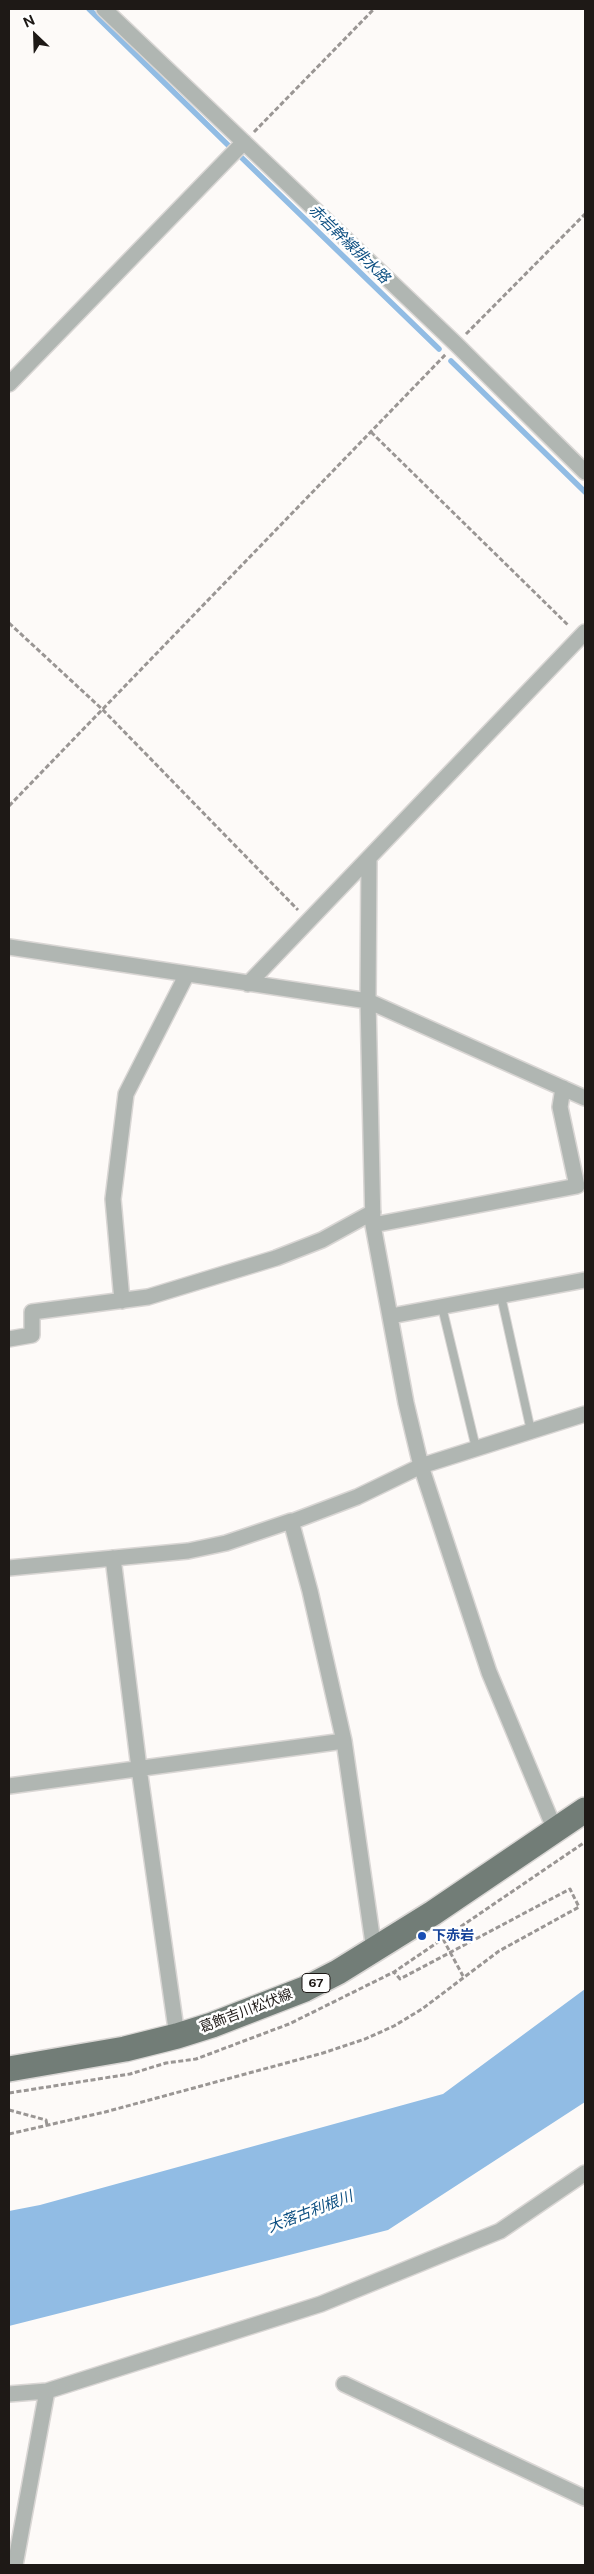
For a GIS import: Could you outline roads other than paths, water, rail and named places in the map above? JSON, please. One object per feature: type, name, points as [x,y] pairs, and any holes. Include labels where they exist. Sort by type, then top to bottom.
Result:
[{"type":"main road","name":"葛飾吉川松伏線","points":[[9,2069],[125,2050],[177,2036],[305,1989],[374,1950],[433,1913],[585,1810]]},
{"type":"street","points":[[104,9],[456,344],[585,472]]},
{"type":"street","points":[[9,384],[244,142]]},
{"type":"street","points":[[248,984],[308,919],[369,858],[583,634]]},
{"type":"street","points":[[369,858],[368,1001],[373,1218],[406,1403],[422,1466],[489,1672],[555,1830]]},
{"type":"street","points":[[9,947],[368,1001],[585,1098]]},
{"type":"street","points":[[122,1301],[113,1199],[126,1094],[187,974]]},
{"type":"street","points":[[9,1338],[32,1335],[32,1312],[148,1297],[276,1258],[373,1218],[577,1186],[560,1107],[563,1088]]},
{"type":"street","points":[[391,1316],[585,1280]]},
{"type":"street","points":[[9,1568],[197,1549],[226,1543],[291,1522],[357,1497],[422,1466],[585,1414]]},
{"type":"street","points":[[291,1522],[310,1592],[344,1740],[374,1950]]},
{"type":"street","points":[[113,1558],[139,1768],[177,2036]]},
{"type":"street","points":[[9,1786],[344,1740]]},
{"type":"street","points":[[9,2394],[47,2391],[321,2304],[500,2231],[585,2173]]},
{"type":"street","points":[[344,2384],[585,2498]]},
{"type":"street","points":[[14,2565],[47,2391]]},
{"type":"lane","points":[[501,1296],[531,1431]]},
{"type":"lane","points":[[442,1307],[476,1448]]},
{"type":"water","name":"大落古利根川","points":[[585,1989],[585,2102],[388,2230],[9,2326],[9,2211],[40,2205],[443,2094]]},
{"type":"waterway","name":"赤岩幹線排水路","points":[[89,9],[230,147]]},
{"type":"waterway","name":"赤岩幹線排水路","points":[[242,158],[439,349]]},
{"type":"waterway","name":"赤岩幹線排水路","points":[[451,361],[585,492]]},
{"type":"place","name":"下赤岩","points":[[422,1936]]}]
